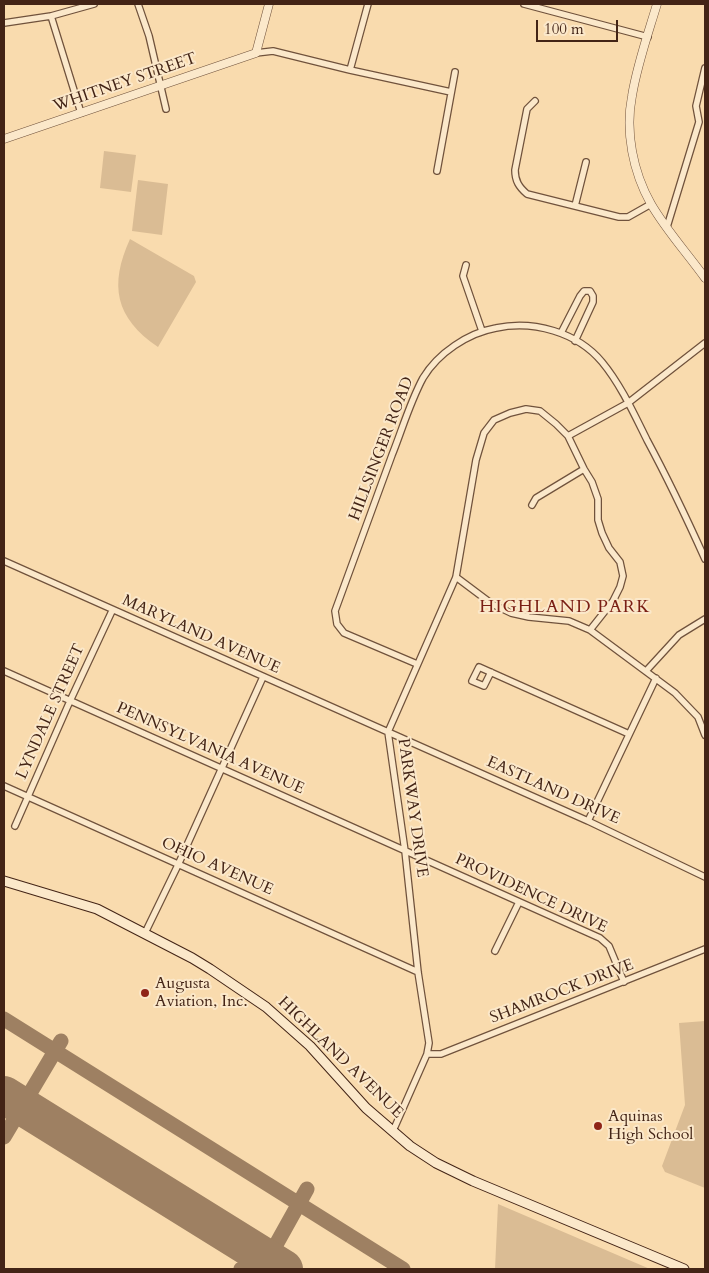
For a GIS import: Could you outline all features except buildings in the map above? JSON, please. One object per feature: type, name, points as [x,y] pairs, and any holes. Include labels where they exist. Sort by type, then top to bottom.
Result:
[{"type":"main road","name":"HIGHLAND AVENUE","points":[[4,881],[97,909],[192,958],[266,1007],[310,1046],[366,1108],[410,1146],[436,1163],[473,1181],[684,1269]]},
{"type":"street","points":[[4,23],[51,16],[94,4]]},
{"type":"street","points":[[138,4],[149,36],[166,109]]},
{"type":"street","points":[[268,4],[256,53],[273,51],[451,92]]},
{"type":"street","points":[[350,70],[368,4]]},
{"type":"street","points":[[524,4],[648,36]]},
{"type":"street","points":[[657,4],[631,97],[631,148],[638,178],[651,204],[705,278]]},
{"type":"street","points":[[51,16],[81,113]]},
{"type":"street","name":"WHITNEY STREET","points":[[4,139],[256,53]]},
{"type":"street","points":[[667,227],[699,122],[696,106],[705,68]]},
{"type":"street","points":[[437,171],[455,72]]},
{"type":"street","points":[[535,101],[527,109],[514,170],[515,178],[520,188],[527,194],[619,217],[628,217],[651,204]]},
{"type":"street","points":[[575,206],[586,162]]},
{"type":"street","points":[[466,266],[463,276],[482,331]]},
{"type":"street","points":[[561,333],[580,296],[584,291],[590,291],[593,296],[593,302],[575,341]]},
{"type":"street","name":"HILLSINGER ROAD","points":[[417,664],[344,633],[337,624],[335,611],[381,484],[424,377],[460,341],[482,331],[511,325],[545,328],[561,333],[575,341],[602,362],[628,403],[670,483],[705,559]]},
{"type":"street","points":[[568,436],[628,403],[705,342]]},
{"type":"street","name":"PARKWAY DRIVE","points":[[393,1130],[429,1043],[418,972],[388,732],[456,577],[476,460],[484,434],[494,420],[510,413],[526,409],[540,411],[556,424],[568,436],[592,482],[598,499],[598,520],[602,533],[609,548],[620,562],[623,576],[613,601],[590,630]]},
{"type":"street","points":[[532,506],[536,498],[584,469]]},
{"type":"street","name":"MARYLAND AVENUE","points":[[4,561],[388,732]]},
{"type":"street","points":[[456,577],[492,604],[511,612],[529,617],[569,621],[590,630],[675,693],[698,717],[705,736]]},
{"type":"street","name":"LYNDALE STREET","points":[[15,826],[112,610]]},
{"type":"street","points":[[646,671],[679,635],[705,619]]},
{"type":"street","name":"PENNSYLVANIA AVENUE","points":[[4,671],[404,851]]},
{"type":"street","points":[[491,672],[629,734]]},
{"type":"street","points":[[145,933],[263,677]]},
{"type":"street","points":[[588,821],[656,678]]},
{"type":"street","name":"EASTLAND DRIVE","points":[[388,732],[588,821],[705,877]]},
{"type":"street","name":"OHIO AVENUE","points":[[4,786],[418,972]]},
{"type":"street","name":"PROVIDENCE DRIVE","points":[[404,851],[600,938],[609,946],[624,982]]},
{"type":"street","points":[[495,951],[518,902]]},
{"type":"street","name":"SHAMROCK DRIVE","points":[[426,1054],[441,1054],[705,949]]},
{"type":"shaded area","points":[[104,151],[136,155],[131,192],[100,188]]},
{"type":"shaded area","points":[[138,180],[168,184],[162,235],[132,231]]},
{"type":"shaded area","points":[[130,239],[194,276],[196,282],[158,347],[133,324],[125,312],[120,299],[118,286],[119,271]]},
{"type":"shaded area","points":[[705,1021],[705,1188],[665,1172],[662,1166],[685,1105],[679,1023]]},
{"type":"shaded area","points":[[498,1204],[650,1269],[495,1269]]},
{"type":"taxiway","points":[[4,1019],[403,1269]]},
{"type":"taxiway","points":[[4,1137],[61,1041]]},
{"type":"taxiway","points":[[241,1269],[268,1259],[307,1189]]},
{"type":"runway","points":[[4,1095],[284,1269]]},
{"type":"place","name":"Augusta Aviation, Inc.","points":[[145,993]]},
{"type":"place","name":"Aquinas High School","points":[[598,1126]]},
{"type":"district","name":"HIGHLAND PARK","points":[[565,608]]}]
